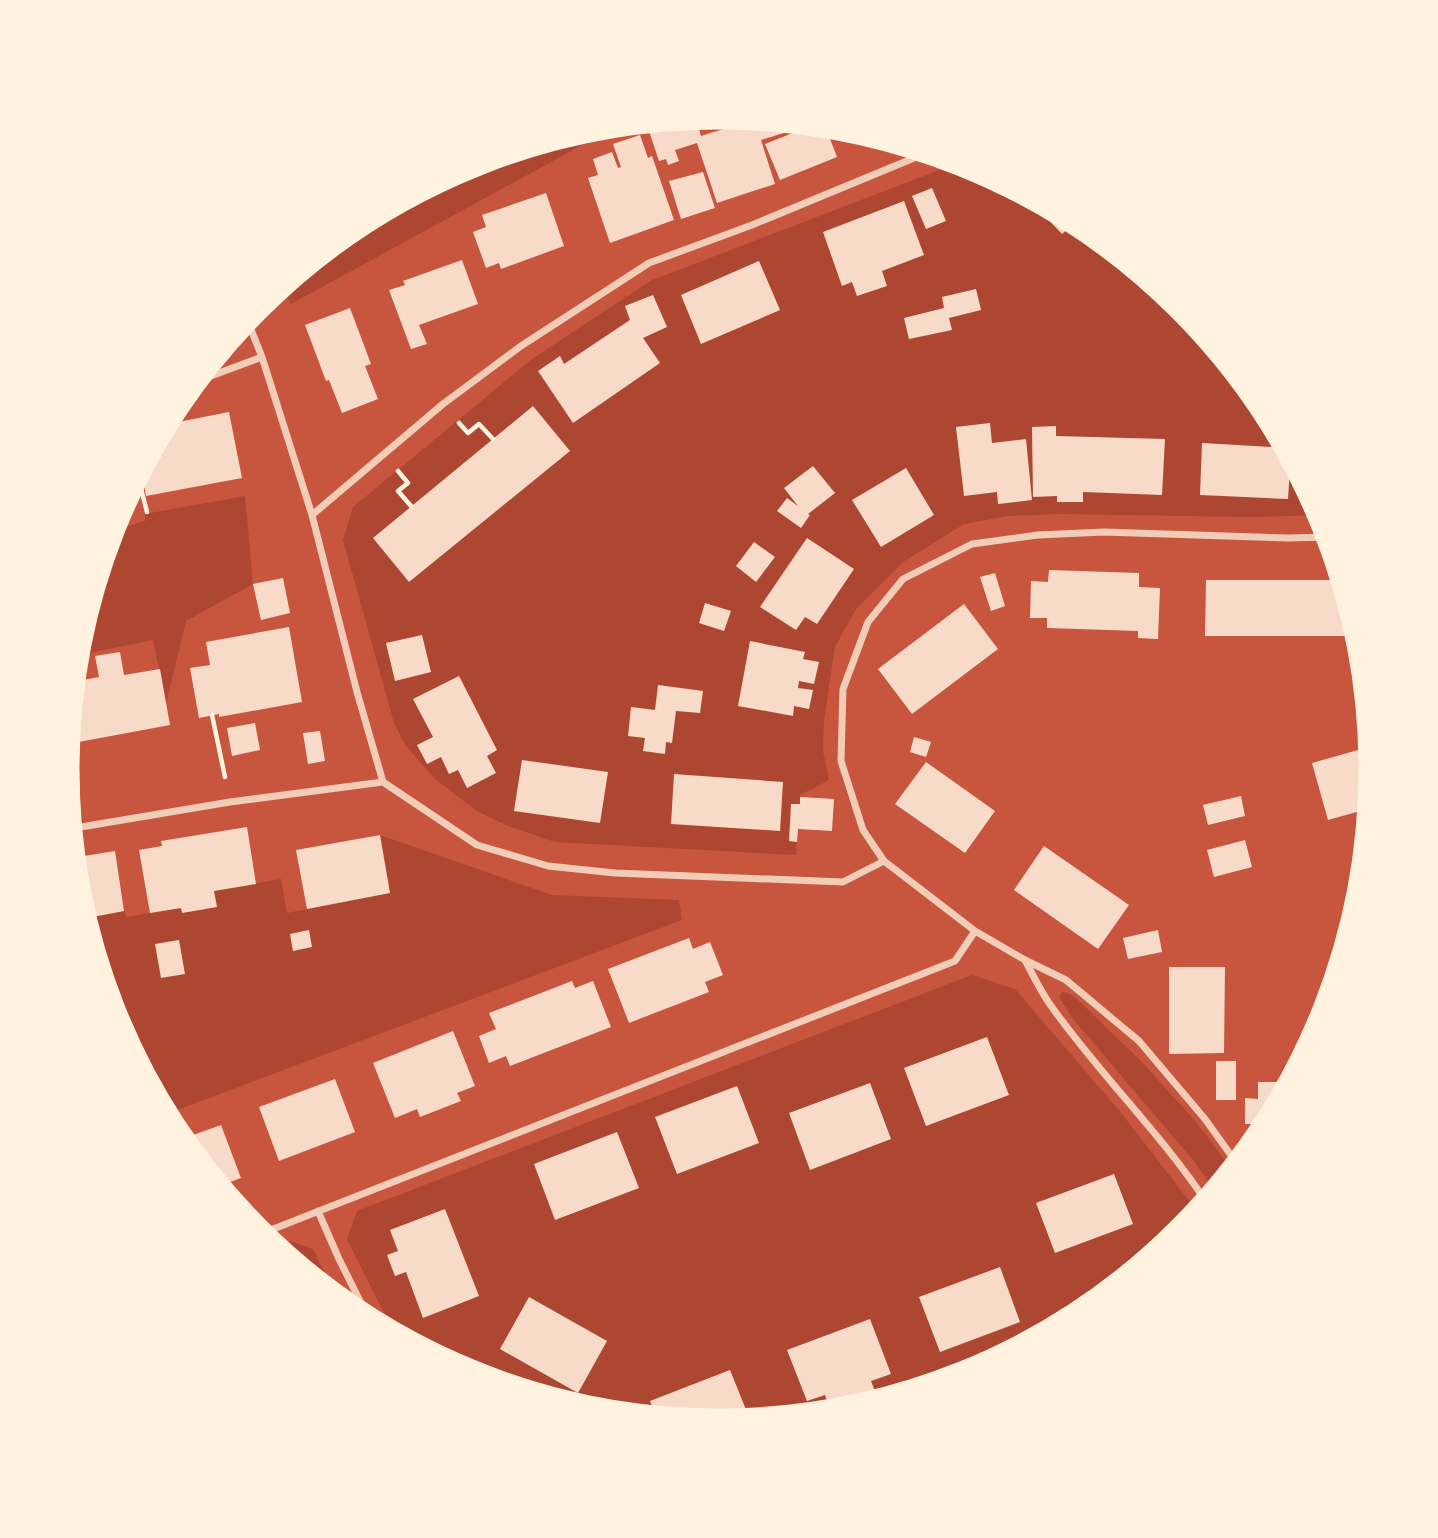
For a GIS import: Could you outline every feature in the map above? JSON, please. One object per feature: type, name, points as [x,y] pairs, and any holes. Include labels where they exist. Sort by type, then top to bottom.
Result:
[{"type":"street","points":[[312,515],[443,404],[521,346],[649,263],[763,221],[918,157]]},
{"type":"street","points":[[251,328],[262,356],[312,515],[383,782],[477,845],[548,866],[615,873],[842,882],[884,860]]},
{"type":"street","points":[[208,377],[262,356]]},
{"type":"street","points":[[1233,1157],[1205,1119],[1139,1041],[1066,980],[975,931],[884,860],[863,830],[841,761],[843,689],[868,622],[903,579],[972,544],[1038,535],[1104,532],[1319,537]]},
{"type":"street","points":[[79,827],[230,802],[383,782]]},
{"type":"street","points":[[270,1230],[954,961],[975,931]]},
{"type":"street","points":[[1025,960],[1047,1000],[1086,1053],[1191,1178],[1202,1195]]},
{"type":"street","points":[[318,1211],[362,1304]]},
{"type":"path","points":[[443,404],[468,433],[479,424],[492,439]]},
{"type":"path","points":[[384,454],[408,482],[398,491],[411,506]]},
{"type":"path","points":[[141,487],[147,512]]},
{"type":"path","points":[[212,715],[230,802]]},
{"type":"shaded area","points":[[595,138],[291,304],[285,294],[295,285],[327,258],[397,211],[473,174],[512,159]]},
{"type":"shaded area","points":[[947,167],[1041,211],[1077,234],[1111,258],[1174,314],[1230,377],[1254,411],[1277,447],[1310,515],[1008,516],[964,524],[903,562],[856,609],[835,647],[824,720],[823,751],[829,780],[800,795],[796,855],[555,842],[508,826],[477,811],[435,779],[405,745],[394,723],[343,540],[353,507],[532,359],[650,281]]},
{"type":"shaded area","points":[[245,496],[253,584],[186,621],[166,704],[153,640],[86,654],[97,602],[122,527],[145,521],[145,514]]},
{"type":"shaded area","points":[[76,784],[84,827],[79,828]]},
{"type":"shaded area","points":[[380,835],[552,895],[679,900],[682,920],[174,1111],[161,1091],[124,1015],[109,976],[93,917],[124,911],[126,917],[181,908],[182,913],[216,907],[214,891],[281,879],[287,913],[390,893]]},
{"type":"shaded area","points":[[972,975],[1015,989],[1122,1114],[1192,1205],[1143,1253],[1077,1304],[1041,1327],[965,1364],[886,1391],[845,1400],[803,1407],[719,1413],[635,1407],[552,1391],[473,1364],[397,1327],[388,1321],[347,1239],[357,1211]]},
{"type":"shaded area","points":[[1062,992],[1076,998],[1142,1062],[1197,1123],[1228,1164],[1210,1184],[1193,1160],[1073,1019],[1059,997]]},
{"type":"shaded area","points":[[290,1241],[313,1249],[329,1281],[295,1253],[284,1243]]},
{"type":"building","points":[[698,126],[701,136],[734,126],[786,129],[787,132],[761,140],[775,184],[717,203],[697,143],[675,150],[679,161],[668,165],[666,159],[659,161],[649,130]]},
{"type":"building","points":[[799,131],[829,135],[837,157],[780,180],[765,144]]},
{"type":"building","points":[[640,135],[648,158],[652,156],[674,220],[610,243],[588,178],[598,175],[593,159],[612,152],[618,168],[621,167],[613,144]]},
{"type":"building","points":[[703,172],[715,208],[681,219],[669,181]]},
{"type":"building","points":[[932,188],[946,221],[926,229],[912,196]]},
{"type":"building","points":[[546,193],[564,246],[501,269],[499,263],[486,268],[473,232],[486,227],[482,215]]},
{"type":"building","points":[[904,201],[924,255],[882,271],[887,286],[857,296],[852,282],[842,286],[823,232]]},
{"type":"building","points":[[1043,212],[1068,228],[1062,234]]},
{"type":"building","points":[[462,260],[478,304],[419,325],[427,344],[411,349],[389,290],[405,285],[403,281]]},
{"type":"building","points":[[759,261],[780,310],[701,344],[681,295]]},
{"type":"building","points":[[976,289],[981,310],[949,318],[952,330],[909,339],[904,318],[944,308],[942,297]]},
{"type":"building","points":[[653,295],[667,327],[643,338],[660,363],[573,423],[538,371],[560,356],[564,364],[630,320],[625,306]]},
{"type":"building","points":[[350,308],[371,364],[365,366],[378,399],[342,413],[329,380],[326,381],[305,325]]},
{"type":"building","points":[[533,406],[570,451],[409,582],[373,538]]},
{"type":"building","points":[[229,412],[242,478],[146,496],[144,481],[177,422]]},
{"type":"building","points":[[990,423],[992,443],[1026,439],[1032,500],[998,504],[997,492],[964,496],[956,427]]},
{"type":"building","points":[[1056,426],[1056,436],[1165,439],[1162,495],[1083,492],[1083,502],[1057,502],[1057,496],[1033,497],[1032,427]]},
{"type":"building","points":[[1202,443],[1277,447],[1290,472],[1288,499],[1200,495]]},
{"type":"building","points":[[813,466],[835,493],[808,514],[810,515],[801,528],[777,511],[787,498],[798,506],[784,488]]},
{"type":"building","points":[[906,468],[934,515],[881,547],[852,500]]},
{"type":"building","points":[[807,538],[854,569],[817,624],[805,617],[796,630],[760,607]]},
{"type":"building","points":[[754,542],[775,557],[756,582],[736,566]]},
{"type":"building","points":[[1049,570],[1139,573],[1139,587],[1160,588],[1158,639],[1138,638],[1138,631],[1047,628],[1047,618],[1030,618],[1031,581],[1048,582]]},
{"type":"building","points":[[995,573],[1005,606],[991,611],[980,577]]},
{"type":"building","points":[[283,578],[290,613],[261,620],[253,584]]},
{"type":"building","points":[[1206,580],[1334,580],[1348,636],[1205,636]]},
{"type":"building","points":[[705,603],[731,611],[724,631],[699,623]]},
{"type":"building","points":[[964,604],[998,649],[912,714],[878,669]]},
{"type":"building","points":[[289,627],[302,702],[199,718],[190,668],[210,665],[206,642]]},
{"type":"building","points":[[422,635],[431,672],[395,681],[386,643]]},
{"type":"building","points":[[750,641],[805,652],[803,659],[819,662],[814,684],[799,681],[798,688],[813,690],[809,709],[794,706],[793,716],[738,706]]},
{"type":"building","points":[[120,652],[124,675],[160,669],[170,725],[76,742],[82,680],[99,677],[95,656]]},
{"type":"building","points":[[459,676],[497,750],[487,756],[496,773],[467,788],[458,770],[449,774],[441,757],[427,764],[417,745],[433,737],[413,699]]},
{"type":"building","points":[[658,685],[703,691],[700,713],[676,711],[672,743],[666,742],[665,754],[643,751],[645,738],[628,736],[631,707],[655,710]]},
{"type":"building","points":[[255,723],[260,750],[232,756],[227,728]]},
{"type":"building","points":[[320,731],[325,761],[308,764],[303,733]]},
{"type":"building","points":[[914,737],[931,742],[926,757],[910,752]]},
{"type":"building","points":[[1358,750],[1363,767],[1361,811],[1328,820],[1312,763]]},
{"type":"building","points":[[522,760],[608,772],[600,823],[514,811]]},
{"type":"building","points":[[926,762],[995,811],[965,853],[895,804]]},
{"type":"building","points":[[674,774],[783,782],[780,831],[671,824]]},
{"type":"building","points":[[1241,796],[1245,816],[1208,825],[1203,805]]},
{"type":"building","points":[[800,797],[834,799],[832,831],[798,829],[797,842],[789,841],[791,804],[800,804]]},
{"type":"building","points":[[247,827],[256,884],[214,891],[217,907],[182,913],[181,908],[150,913],[139,850],[162,846],[161,841]]},
{"type":"building","points":[[380,835],[390,893],[307,909],[296,850]]},
{"type":"building","points":[[1245,840],[1252,867],[1214,877],[1207,850]]},
{"type":"building","points":[[1044,846],[1129,905],[1098,949],[1014,890]]},
{"type":"building","points":[[115,851],[124,911],[93,917],[82,856]]},
{"type":"building","points":[[309,930],[312,947],[293,951],[290,934]]},
{"type":"building","points":[[1158,930],[1162,952],[1128,959],[1123,938]]},
{"type":"building","points":[[689,938],[693,949],[710,942],[723,975],[705,982],[709,992],[629,1023],[608,969]]},
{"type":"building","points":[[179,940],[185,974],[161,978],[155,944]]},
{"type":"building","points":[[1169,967],[1225,967],[1224,1053],[1169,1054]]},
{"type":"building","points":[[572,981],[575,988],[593,981],[611,1027],[510,1066],[506,1056],[489,1063],[479,1036],[496,1029],[489,1013]]},
{"type":"building","points":[[453,1031],[475,1086],[457,1093],[461,1101],[420,1117],[417,1109],[395,1118],[373,1063]]},
{"type":"building","points":[[987,1037],[1009,1095],[926,1126],[904,1068]]},
{"type":"building","points":[[1216,1061],[1236,1061],[1236,1100],[1216,1100]]},
{"type":"building","points":[[335,1079],[355,1132],[279,1161],[259,1107]]},
{"type":"building","points":[[1258,1082],[1282,1082],[1256,1124],[1245,1124],[1245,1098],[1258,1099]]},
{"type":"building","points":[[870,1083],[891,1139],[810,1170],[789,1113]]},
{"type":"building","points":[[737,1086],[759,1143],[677,1174],[655,1117]]},
{"type":"building","points":[[221,1125],[241,1178],[227,1183],[190,1136]]},
{"type":"building","points":[[617,1132],[639,1188],[555,1220],[534,1164]]},
{"type":"building","points":[[1114,1174],[1133,1224],[1055,1253],[1036,1203]]},
{"type":"building","points":[[445,1209],[479,1296],[423,1318],[406,1272],[395,1276],[387,1255],[398,1251],[390,1230]]},
{"type":"building","points":[[1000,1267],[1020,1322],[940,1352],[919,1297]]},
{"type":"building","points":[[529,1297],[607,1341],[578,1393],[500,1349]]},
{"type":"building","points":[[870,1319],[891,1374],[871,1381],[876,1393],[828,1403],[825,1395],[807,1401],[787,1350]]},
{"type":"building","points":[[730,1370],[747,1412],[719,1413],[653,1409],[650,1401]]}]
